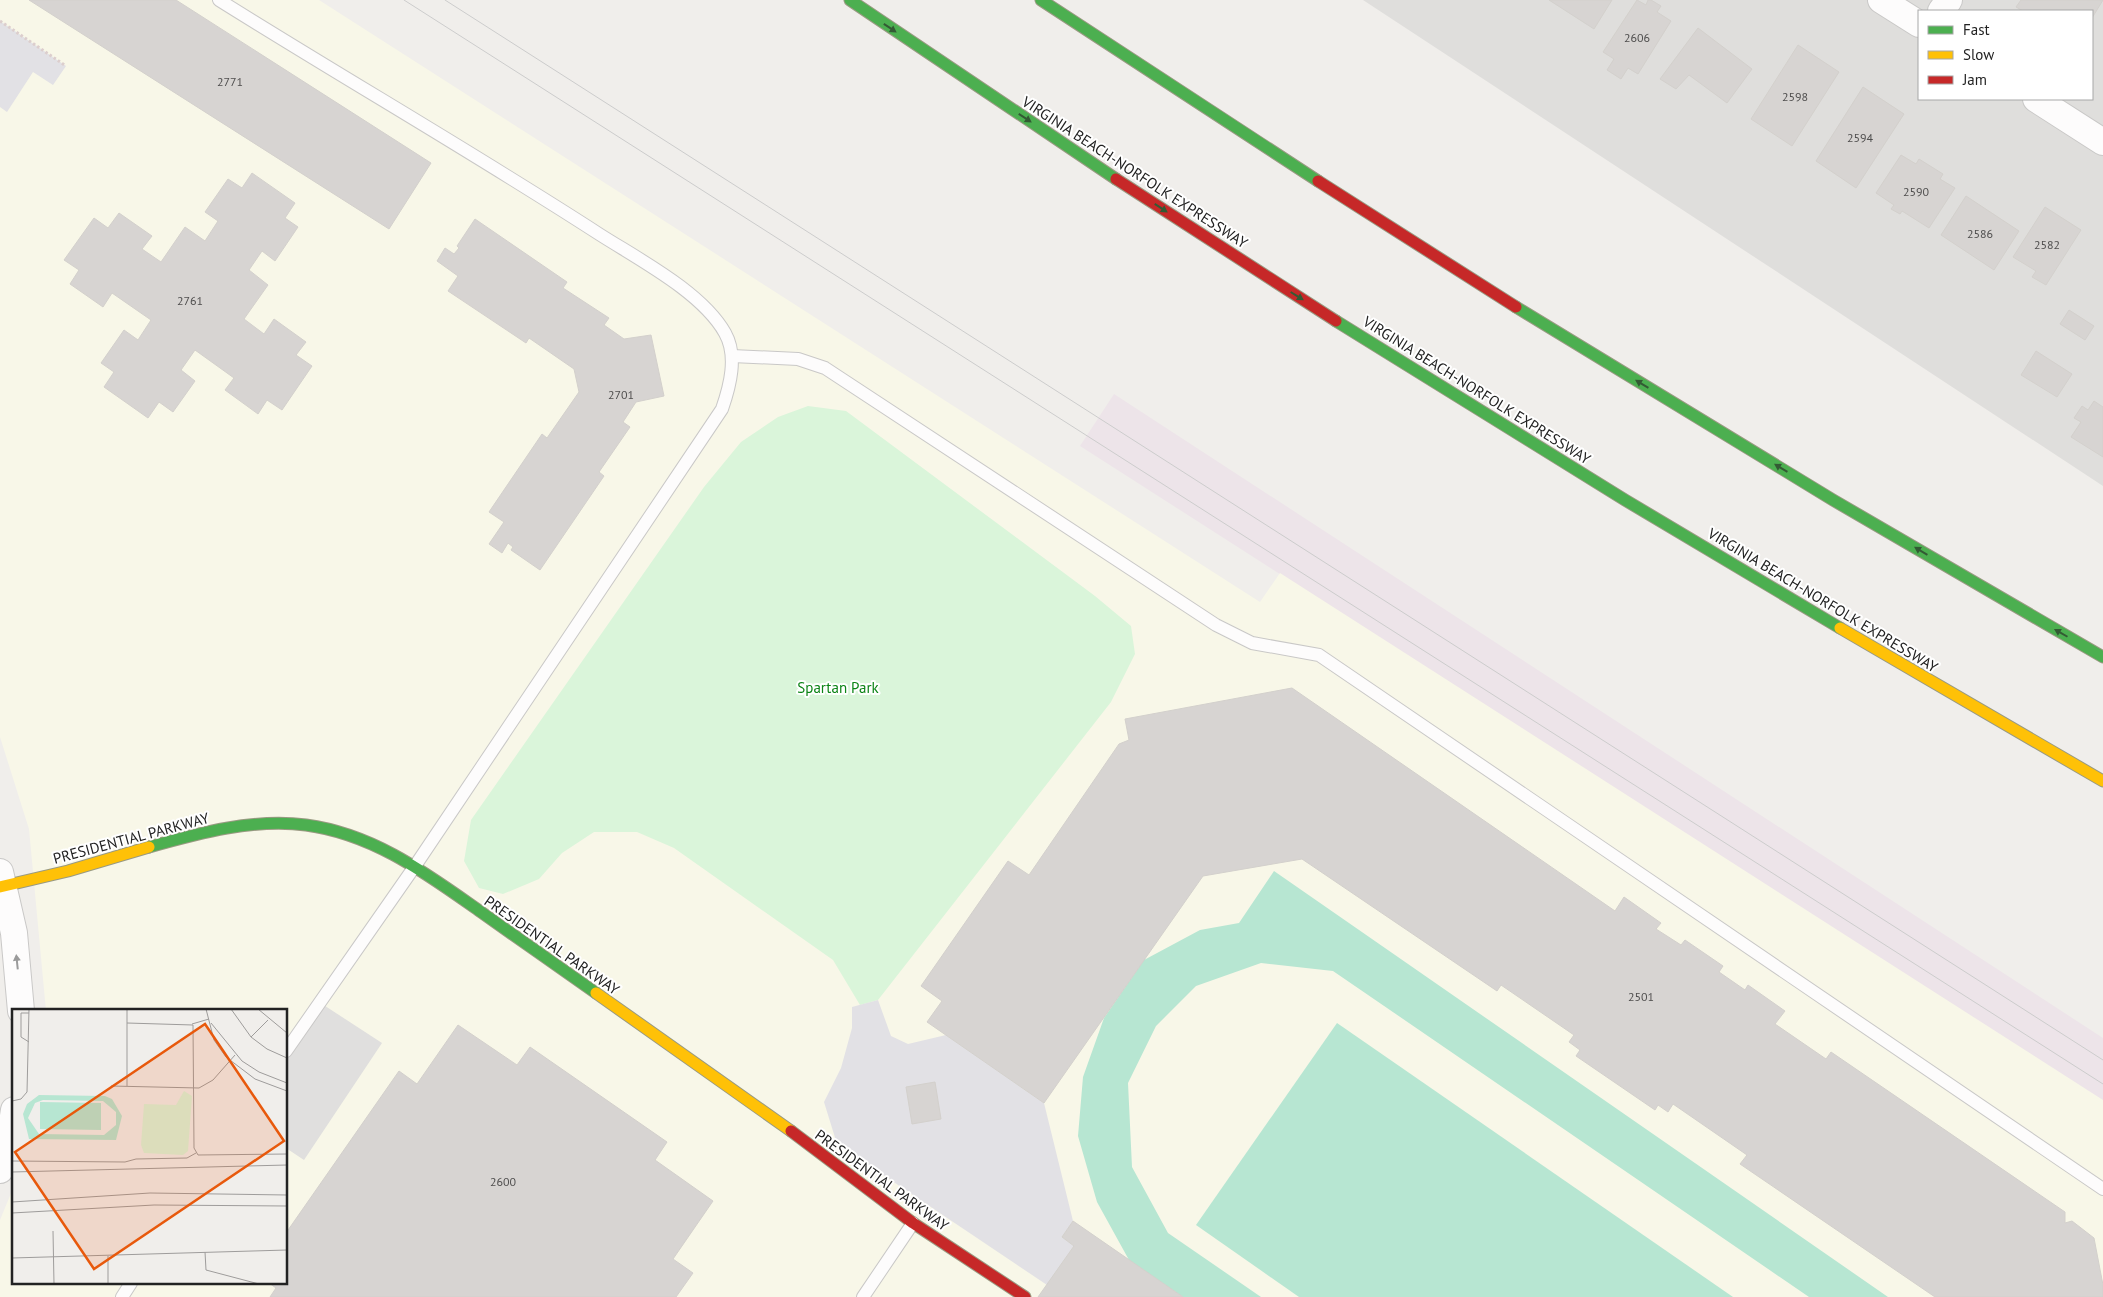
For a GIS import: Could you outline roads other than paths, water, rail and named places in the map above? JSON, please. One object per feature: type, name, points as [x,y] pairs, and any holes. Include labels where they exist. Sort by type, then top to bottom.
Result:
[{"type":"main road","name":"VIRGINIA BEACH-NORFOLK EXPRESSWAY","points":[[850,0],[1176,218],[1494,419],[1812,612],[2103,781]]},
{"type":"main road","points":[[1041,0],[1314,181],[1517,308],[1735,441],[2103,657]]},
{"type":"main road","name":"PRESIDENTIAL PARKWAY","points":[[1,882],[77,868],[165,842],[230,828],[291,823],[335,830],[377,845],[414,866],[782,1124],[913,1223],[1025,1297]]},
{"type":"street","points":[[1882,0],[1918,23]]},
{"type":"street","points":[[2038,100],[2103,142]]},
{"type":"street","points":[[1,882],[14,933],[21,1009]]},
{"type":"street","points":[[0,1170],[12,1123]]},
{"type":"lane","points":[[219,0],[335,73],[543,198],[684,289],[714,317],[726,334],[732,356],[731,384],[722,410],[414,866],[288,1048]]},
{"type":"lane","points":[[732,356],[798,359],[825,368],[1216,625],[1252,642],[1319,655],[2103,1189]]},
{"type":"lane","points":[[863,1297],[913,1223]]},
{"type":"lane","points":[[122,1297],[130,1284]]},
{"type":"tram line","points":[[404,0],[2103,1084]]},
{"type":"tram line","points":[[445,0],[2103,1060]]},
{"type":"park label","name":"Spartan Park","points":[[838,687]]}]
